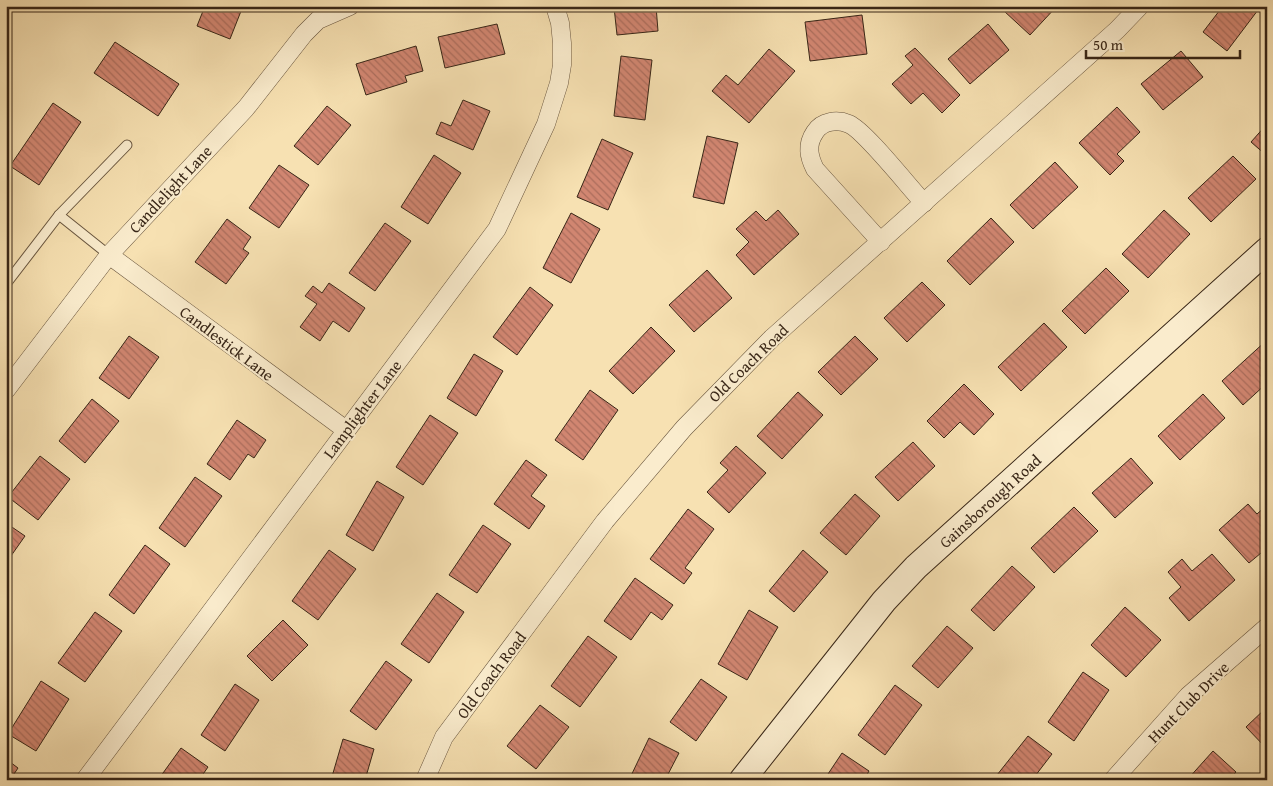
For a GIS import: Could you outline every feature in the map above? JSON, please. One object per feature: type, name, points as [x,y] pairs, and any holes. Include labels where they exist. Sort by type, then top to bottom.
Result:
[{"type":"street","name":"Candlelight Lane","points":[[6,390],[109,255],[246,108],[304,34],[318,20],[350,6]]},
{"type":"street","name":"Lamplighter Lane","points":[[85,780],[486,244],[506,212],[546,124],[559,82],[562,65],[562,43],[556,6]]},
{"type":"street","name":"Old Coach Road","points":[[425,780],[444,737],[605,521],[643,474],[726,382],[772,338],[1117,30],[1140,6]]},
{"type":"street","points":[[881,242],[815,169],[810,158],[809,148],[812,137],[818,127],[828,122],[840,121],[858,130],[924,203]]},
{"type":"street","name":"Gainsborough Road","points":[[742,780],[884,601],[916,567],[1267,250]]},
{"type":"street","name":"Candlestick Lane","points":[[109,255],[346,430]]},
{"type":"street","name":"Hunt Club Drive","points":[[1112,780],[1188,696],[1267,627]]},
{"type":"lane","points":[[6,284],[59,215],[127,145]]},
{"type":"lane","points":[[59,215],[109,255]]},
{"type":"building","points":[[205,6],[243,6],[230,39],[197,26]]},
{"type":"building","points":[[656,6],[658,31],[617,35],[614,7]]},
{"type":"building","points":[[1008,6],[1057,6],[1030,35],[1004,11]]},
{"type":"building","points":[[1223,6],[1261,6],[1227,51],[1203,32]]},
{"type":"building","points":[[862,15],[867,54],[810,61],[805,22]]},
{"type":"building","points":[[497,24],[505,54],[445,68],[438,37]]},
{"type":"building","points":[[988,24],[1009,50],[970,84],[948,59]]},
{"type":"building","points":[[115,42],[179,84],[158,116],[94,73]]},
{"type":"building","points":[[416,46],[423,71],[405,76],[407,82],[366,95],[356,64]]},
{"type":"building","points":[[915,48],[960,95],[942,113],[923,93],[911,104],[892,84],[913,65],[905,56]]},
{"type":"building","points":[[769,49],[795,71],[749,123],[712,91],[726,75],[738,85]]},
{"type":"building","points":[[1181,51],[1203,77],[1163,110],[1141,84]]},
{"type":"building","points":[[621,56],[652,60],[645,120],[614,116]]},
{"type":"building","points":[[463,100],[490,111],[473,150],[436,134],[441,122],[451,126]]},
{"type":"building","points":[[53,103],[81,122],[39,185],[10,166]]},
{"type":"building","points":[[327,106],[351,125],[318,165],[294,146]]},
{"type":"building","points":[[1117,107],[1140,132],[1117,154],[1124,161],[1110,175],[1079,143]]},
{"type":"building","points":[[1267,124],[1267,156],[1251,142]]},
{"type":"building","points":[[707,136],[738,143],[724,204],[693,197]]},
{"type":"building","points":[[602,139],[633,153],[608,210],[577,197]]},
{"type":"building","points":[[434,155],[461,173],[428,224],[401,207]]},
{"type":"building","points":[[1233,156],[1256,179],[1211,222],[1188,198]]},
{"type":"building","points":[[1055,162],[1078,187],[1033,229],[1010,205]]},
{"type":"building","points":[[279,165],[309,185],[279,228],[249,208]]},
{"type":"building","points":[[778,210],[799,234],[754,275],[736,255],[749,242],[736,229],[756,211],[766,221]]},
{"type":"building","points":[[1164,210],[1190,234],[1148,278],[1122,254]]},
{"type":"building","points":[[571,213],[600,229],[571,283],[543,268]]},
{"type":"building","points":[[991,218],[1014,242],[970,285],[947,261]]},
{"type":"building","points":[[227,219],[251,237],[243,249],[249,253],[226,284],[195,262]]},
{"type":"building","points":[[385,223],[411,241],[375,291],[349,273]]},
{"type":"building","points":[[1106,268],[1129,291],[1085,334],[1062,311]]},
{"type":"building","points":[[707,270],[732,298],[694,332],[669,305]]},
{"type":"building","points":[[922,282],[945,305],[907,342],[884,318]]},
{"type":"building","points":[[329,283],[365,308],[349,332],[333,321],[320,341],[300,327],[317,304],[305,296],[313,286],[322,293]]},
{"type":"building","points":[[530,287],[553,305],[517,355],[493,337]]},
{"type":"building","points":[[1044,323],[1067,347],[1021,391],[998,367]]},
{"type":"building","points":[[651,327],[675,351],[633,394],[609,371]]},
{"type":"building","points":[[129,336],[159,357],[129,399],[99,378]]},
{"type":"building","points":[[855,336],[878,359],[841,395],[818,372]]},
{"type":"building","points":[[1267,340],[1267,383],[1243,405],[1222,381]]},
{"type":"building","points":[[474,354],[503,371],[476,416],[447,398]]},
{"type":"building","points":[[964,384],[994,414],[974,435],[960,422],[944,438],[927,421]]},
{"type":"building","points":[[590,390],[618,410],[583,460],[555,440]]},
{"type":"building","points":[[798,392],[823,415],[782,459],[757,436]]},
{"type":"building","points":[[1203,394],[1225,418],[1180,460],[1158,436]]},
{"type":"building","points":[[92,399],[119,421],[85,463],[59,441]]},
{"type":"building","points":[[430,415],[458,433],[423,485],[396,467]]},
{"type":"building","points":[[237,420],[266,440],[254,458],[248,454],[230,480],[207,464]]},
{"type":"building","points":[[913,442],[935,466],[898,501],[875,477]]},
{"type":"building","points":[[736,446],[766,473],[729,513],[707,492],[728,470],[720,463]]},
{"type":"building","points":[[40,456],[70,479],[38,520],[8,497]]},
{"type":"building","points":[[1131,458],[1153,483],[1115,518],[1092,493]]},
{"type":"building","points":[[526,460],[547,475],[531,496],[545,506],[529,529],[494,504]]},
{"type":"building","points":[[195,477],[222,496],[185,547],[159,528]]},
{"type":"building","points":[[377,481],[404,497],[373,551],[346,535]]},
{"type":"building","points":[[855,494],[880,516],[846,555],[820,533]]},
{"type":"building","points":[[1248,504],[1257,514],[1267,505],[1267,548],[1249,563],[1219,530]]},
{"type":"building","points":[[1074,507],[1098,531],[1054,573],[1031,548]]},
{"type":"building","points":[[688,509],[714,529],[685,568],[692,573],[684,584],[650,559]]},
{"type":"building","points":[[6,523],[25,536],[6,563]]},
{"type":"building","points":[[483,525],[511,544],[477,593],[449,575]]},
{"type":"building","points":[[145,545],[170,564],[134,614],[109,595]]},
{"type":"building","points":[[329,550],[356,569],[318,620],[292,601]]},
{"type":"building","points":[[803,550],[828,572],[794,612],[769,591]]},
{"type":"building","points":[[1212,554],[1235,580],[1189,621],[1169,598],[1181,587],[1168,572],[1182,559],[1192,571]]},
{"type":"building","points":[[1012,566],[1035,587],[994,631],[971,610]]},
{"type":"building","points":[[635,578],[673,605],[662,620],[651,612],[631,640],[604,621]]},
{"type":"building","points":[[437,593],[464,612],[429,663],[401,644]]},
{"type":"building","points":[[1125,607],[1161,640],[1126,677],[1091,645]]},
{"type":"building","points":[[749,610],[778,627],[747,680],[718,664]]},
{"type":"building","points":[[95,612],[122,631],[85,682],[58,663]]},
{"type":"building","points":[[283,620],[308,645],[272,681],[247,656]]},
{"type":"building","points":[[947,626],[973,648],[938,688],[912,666]]},
{"type":"building","points":[[588,636],[617,657],[580,707],[551,686]]},
{"type":"building","points":[[386,661],[412,680],[376,730],[350,711]]},
{"type":"building","points":[[1083,672],[1109,690],[1074,741],[1048,722]]},
{"type":"building","points":[[701,679],[727,697],[696,741],[670,722]]},
{"type":"building","points":[[41,681],[69,699],[36,751],[8,734]]},
{"type":"building","points":[[235,684],[259,700],[225,751],[201,735]]},
{"type":"building","points":[[895,685],[922,705],[885,755],[858,735]]},
{"type":"building","points":[[540,705],[569,727],[536,769],[507,746]]},
{"type":"building","points":[[1267,707],[1267,749],[1246,727]]},
{"type":"building","points":[[1028,736],[1052,754],[1032,780],[993,780]]},
{"type":"building","points":[[649,738],[679,753],[665,780],[629,780]]},
{"type":"building","points":[[343,739],[374,749],[365,780],[331,780]]},
{"type":"building","points":[[181,748],[208,767],[199,780],[158,780]]},
{"type":"building","points":[[1213,751],[1236,772],[1229,780],[1187,780]]},
{"type":"building","points":[[842,753],[869,771],[864,780],[824,780]]},
{"type":"building","points":[[6,759],[18,768],[10,780],[6,780]]}]
